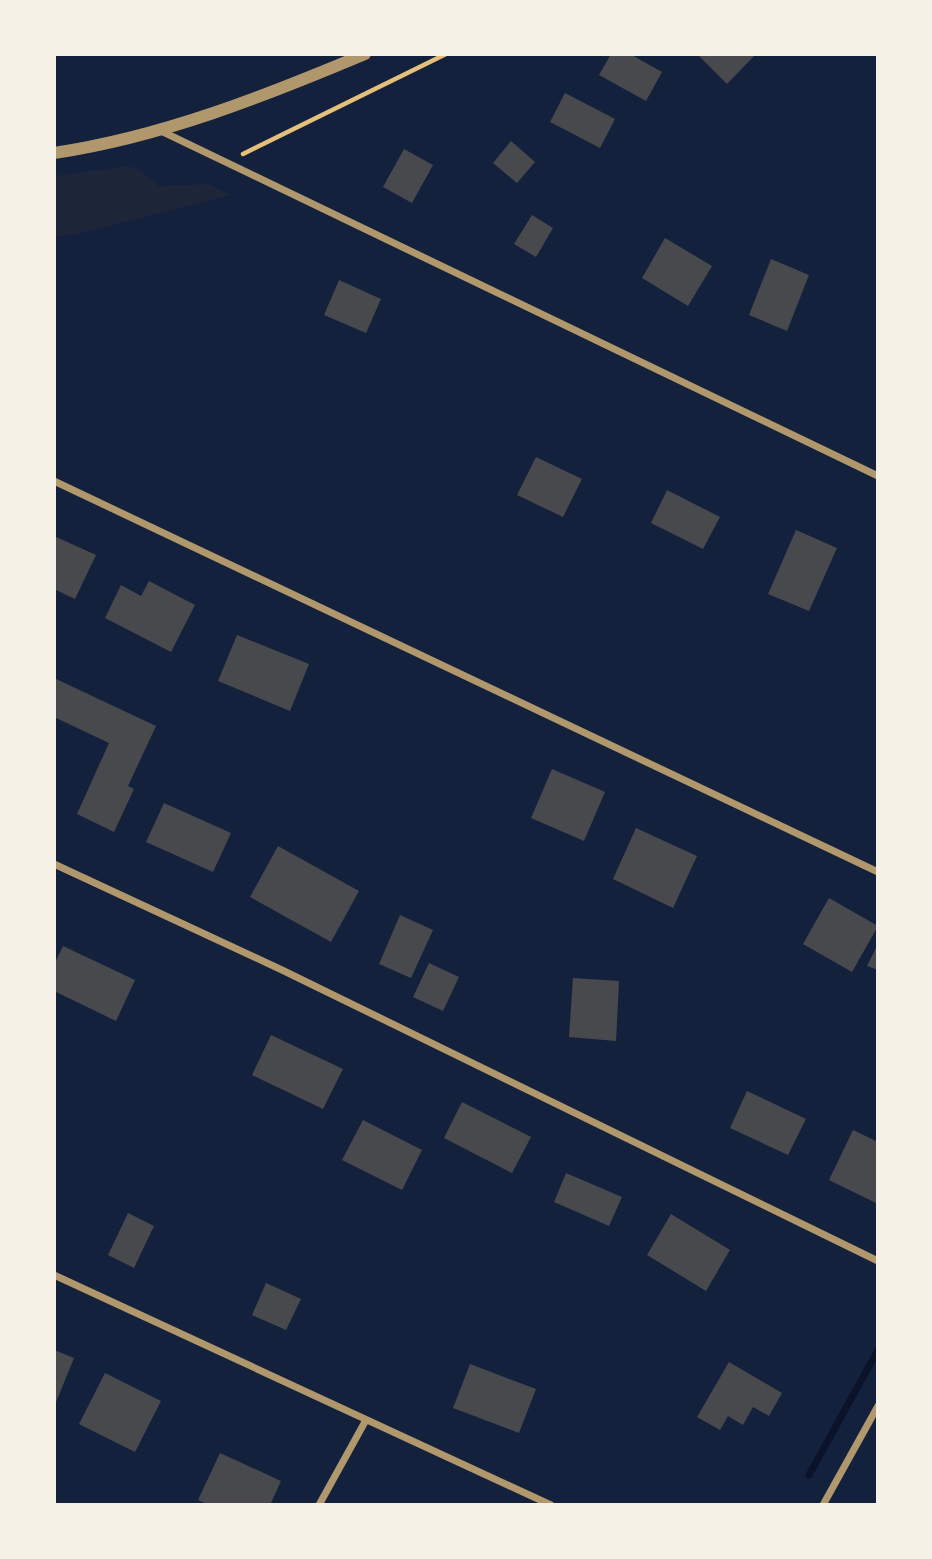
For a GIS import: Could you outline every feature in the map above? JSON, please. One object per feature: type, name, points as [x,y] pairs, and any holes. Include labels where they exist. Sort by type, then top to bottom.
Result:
[{"type":"street","points":[[54,153],[158,130],[268,95],[365,54]]},
{"type":"street","points":[[158,130],[878,475]]},
{"type":"street","points":[[54,481],[878,872]]},
{"type":"street","points":[[54,864],[282,970],[878,1261]]},
{"type":"street","points":[[54,1275],[551,1505]]},
{"type":"street","points":[[824,1505],[878,1406]]},
{"type":"street","points":[[318,1505],[366,1420]]},
{"type":"path","points":[[226,162],[446,54]]},
{"type":"shaded area","points":[[128,166],[140,170],[159,186],[209,184],[232,195],[77,234],[54,237],[54,176]]},
{"type":"building","points":[[611,54],[630,54],[662,72],[646,101],[599,75]]},
{"type":"building","points":[[697,54],[756,54],[727,84]]},
{"type":"building","points":[[565,93],[615,119],[600,148],[550,122]]},
{"type":"building","points":[[511,141],[535,162],[517,183],[493,163]]},
{"type":"building","points":[[404,149],[433,165],[412,203],[383,187]]},
{"type":"building","points":[[532,215],[553,228],[536,257],[514,244]]},
{"type":"building","points":[[665,238],[712,266],[688,306],[642,278]]},
{"type":"building","points":[[771,259],[809,275],[787,331],[749,315]]},
{"type":"building","points":[[339,280],[381,299],[366,333],[324,315]]},
{"type":"building","points":[[536,457],[582,479],[563,517],[517,495]]},
{"type":"building","points":[[667,490],[720,517],[703,549],[651,523]]},
{"type":"building","points":[[796,530],[837,548],[809,611],[768,594]]},
{"type":"building","points":[[54,536],[96,555],[75,599],[54,589]]},
{"type":"building","points":[[149,581],[195,605],[171,652],[105,618],[121,585],[141,596]]},
{"type":"building","points":[[237,635],[309,664],[290,711],[218,681]]},
{"type":"building","points":[[54,678],[156,726],[128,786],[134,789],[114,832],[77,814],[109,743],[54,717]]},
{"type":"building","points":[[552,769],[605,792],[584,841],[531,818]]},
{"type":"building","points":[[164,803],[231,833],[213,872],[146,842]]},
{"type":"building","points":[[636,828],[697,856],[673,908],[613,879]]},
{"type":"building","points":[[278,846],[359,891],[331,942],[250,897]]},
{"type":"building","points":[[829,898],[878,926],[852,972],[803,944]]},
{"type":"building","points":[[400,915],[433,930],[411,978],[379,964]]},
{"type":"building","points":[[878,944],[878,970],[867,966]]},
{"type":"building","points":[[63,946],[135,980],[116,1021],[54,991],[54,965]]},
{"type":"building","points":[[429,963],[459,977],[443,1011],[413,997]]},
{"type":"building","points":[[573,978],[619,981],[616,1041],[569,1037]]},
{"type":"building","points":[[271,1035],[343,1069],[323,1109],[252,1075]]},
{"type":"building","points":[[747,1091],[806,1119],[788,1155],[730,1128]]},
{"type":"building","points":[[462,1102],[531,1137],[512,1173],[444,1138]]},
{"type":"building","points":[[363,1120],[422,1150],[402,1190],[342,1160]]},
{"type":"building","points":[[853,1130],[878,1142],[878,1204],[829,1180]]},
{"type":"building","points":[[566,1173],[622,1197],[609,1226],[554,1202]]},
{"type":"building","points":[[128,1213],[154,1226],[134,1268],[108,1255]]},
{"type":"building","points":[[671,1214],[730,1250],[706,1291],[647,1255]]},
{"type":"building","points":[[266,1283],[301,1299],[286,1330],[252,1315]]},
{"type":"building","points":[[54,1350],[74,1358],[54,1407]]},
{"type":"building","points":[[729,1362],[782,1393],[769,1416],[753,1407],[743,1425],[728,1416],[720,1430],[697,1417]]},
{"type":"building","points":[[470,1364],[536,1389],[519,1433],[453,1408]]},
{"type":"building","points":[[105,1373],[161,1401],[135,1452],[79,1424]]},
{"type":"building","points":[[220,1453],[281,1481],[270,1505],[209,1505],[198,1500]]},
{"type":"waterway","points":[[809,1475],[878,1350]]}]
